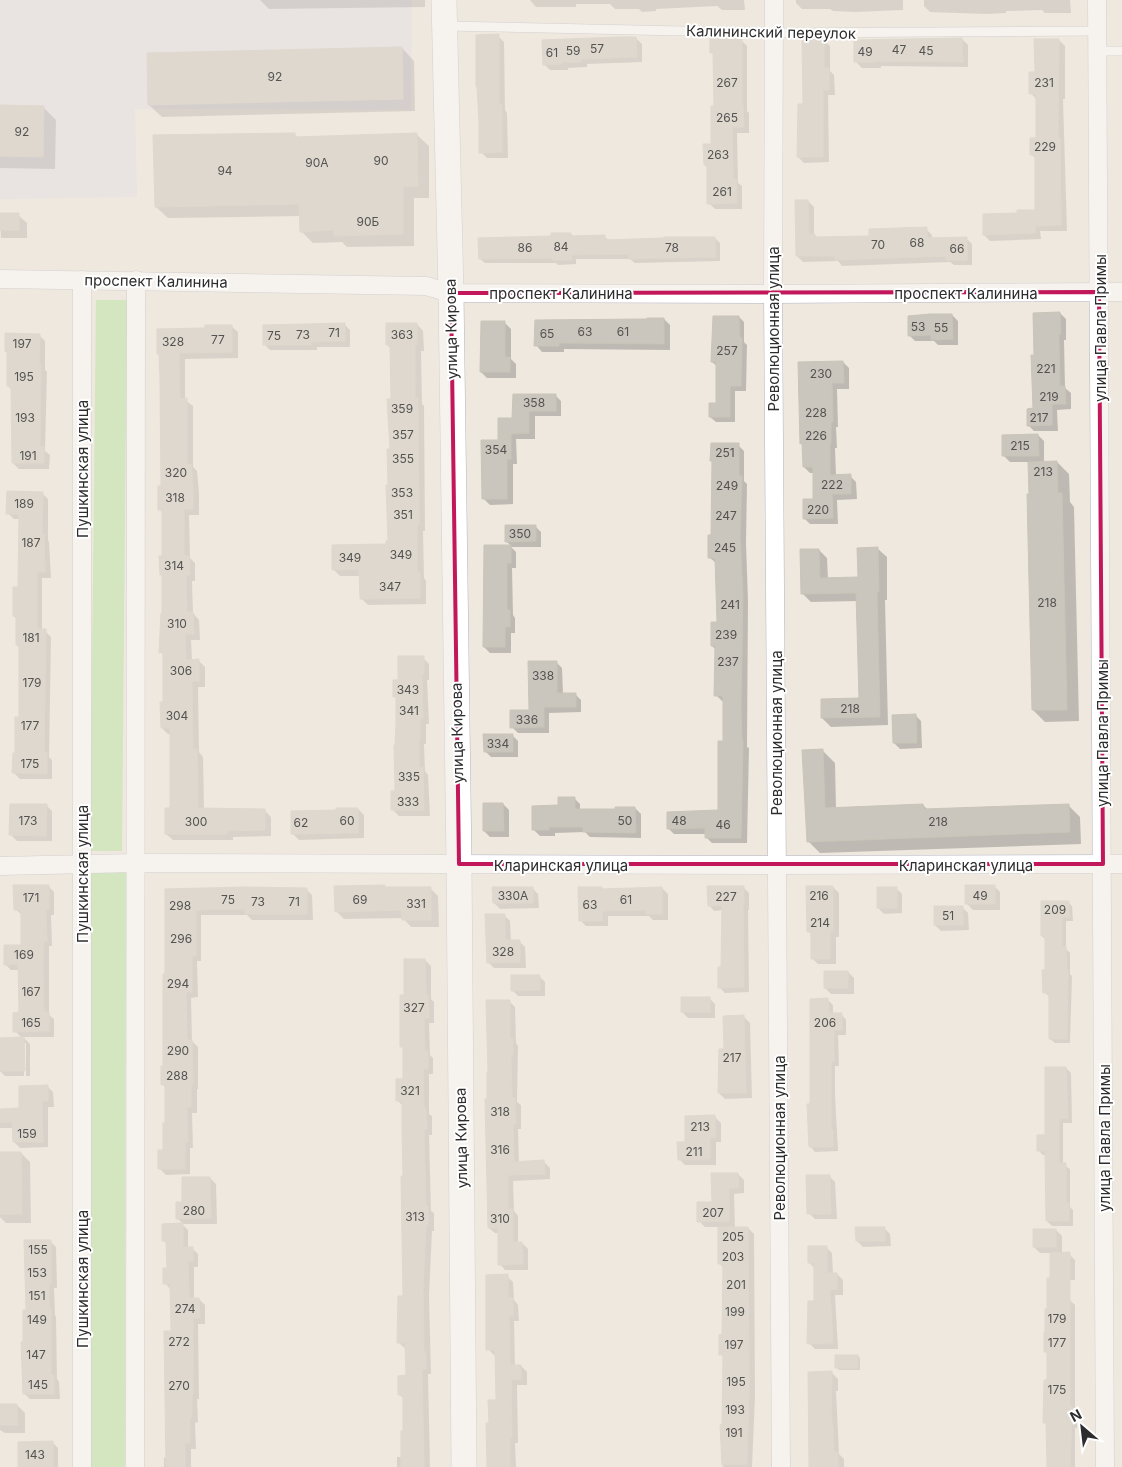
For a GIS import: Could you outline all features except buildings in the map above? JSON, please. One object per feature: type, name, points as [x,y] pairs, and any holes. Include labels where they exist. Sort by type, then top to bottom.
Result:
[{"type":"street","name":"улица Кирова","points":[[444,0],[451,293],[459,864],[464,1467]]},
{"type":"street","name":"Революционная улица","points":[[774,0],[772,294],[780,1467]]},
{"type":"street","name":"улица Павла Примы","points":[[1097,0],[1105,1467]]},
{"type":"street","name":"проспект Калинина","points":[[0,279],[426,286],[451,293],[1122,292]]},
{"type":"street","name":"Пушкинская улица","points":[[82,280],[82,1467]]},
{"type":"street","points":[[135,1467],[136,280]]},
{"type":"street","name":"Кларинская улица","points":[[0,866],[136,863],[1122,864]]},
{"type":"lane","name":"Калининский переулок","points":[[444,26],[774,34],[1098,31]]},
{"type":"lane","points":[[1097,51],[1122,51]]},
{"type":"highlighted area","points":[[1099,292],[1103,864],[459,864],[451,293]]},
{"type":"shaded area","points":[[0,0],[412,0],[411,110],[135,109],[137,197],[0,199]]},
{"type":"green space","points":[[96,300],[127,300],[122,851],[90,851]]},
{"type":"green space","points":[[126,871],[125,1467],[90,1467],[90,873]]}]
